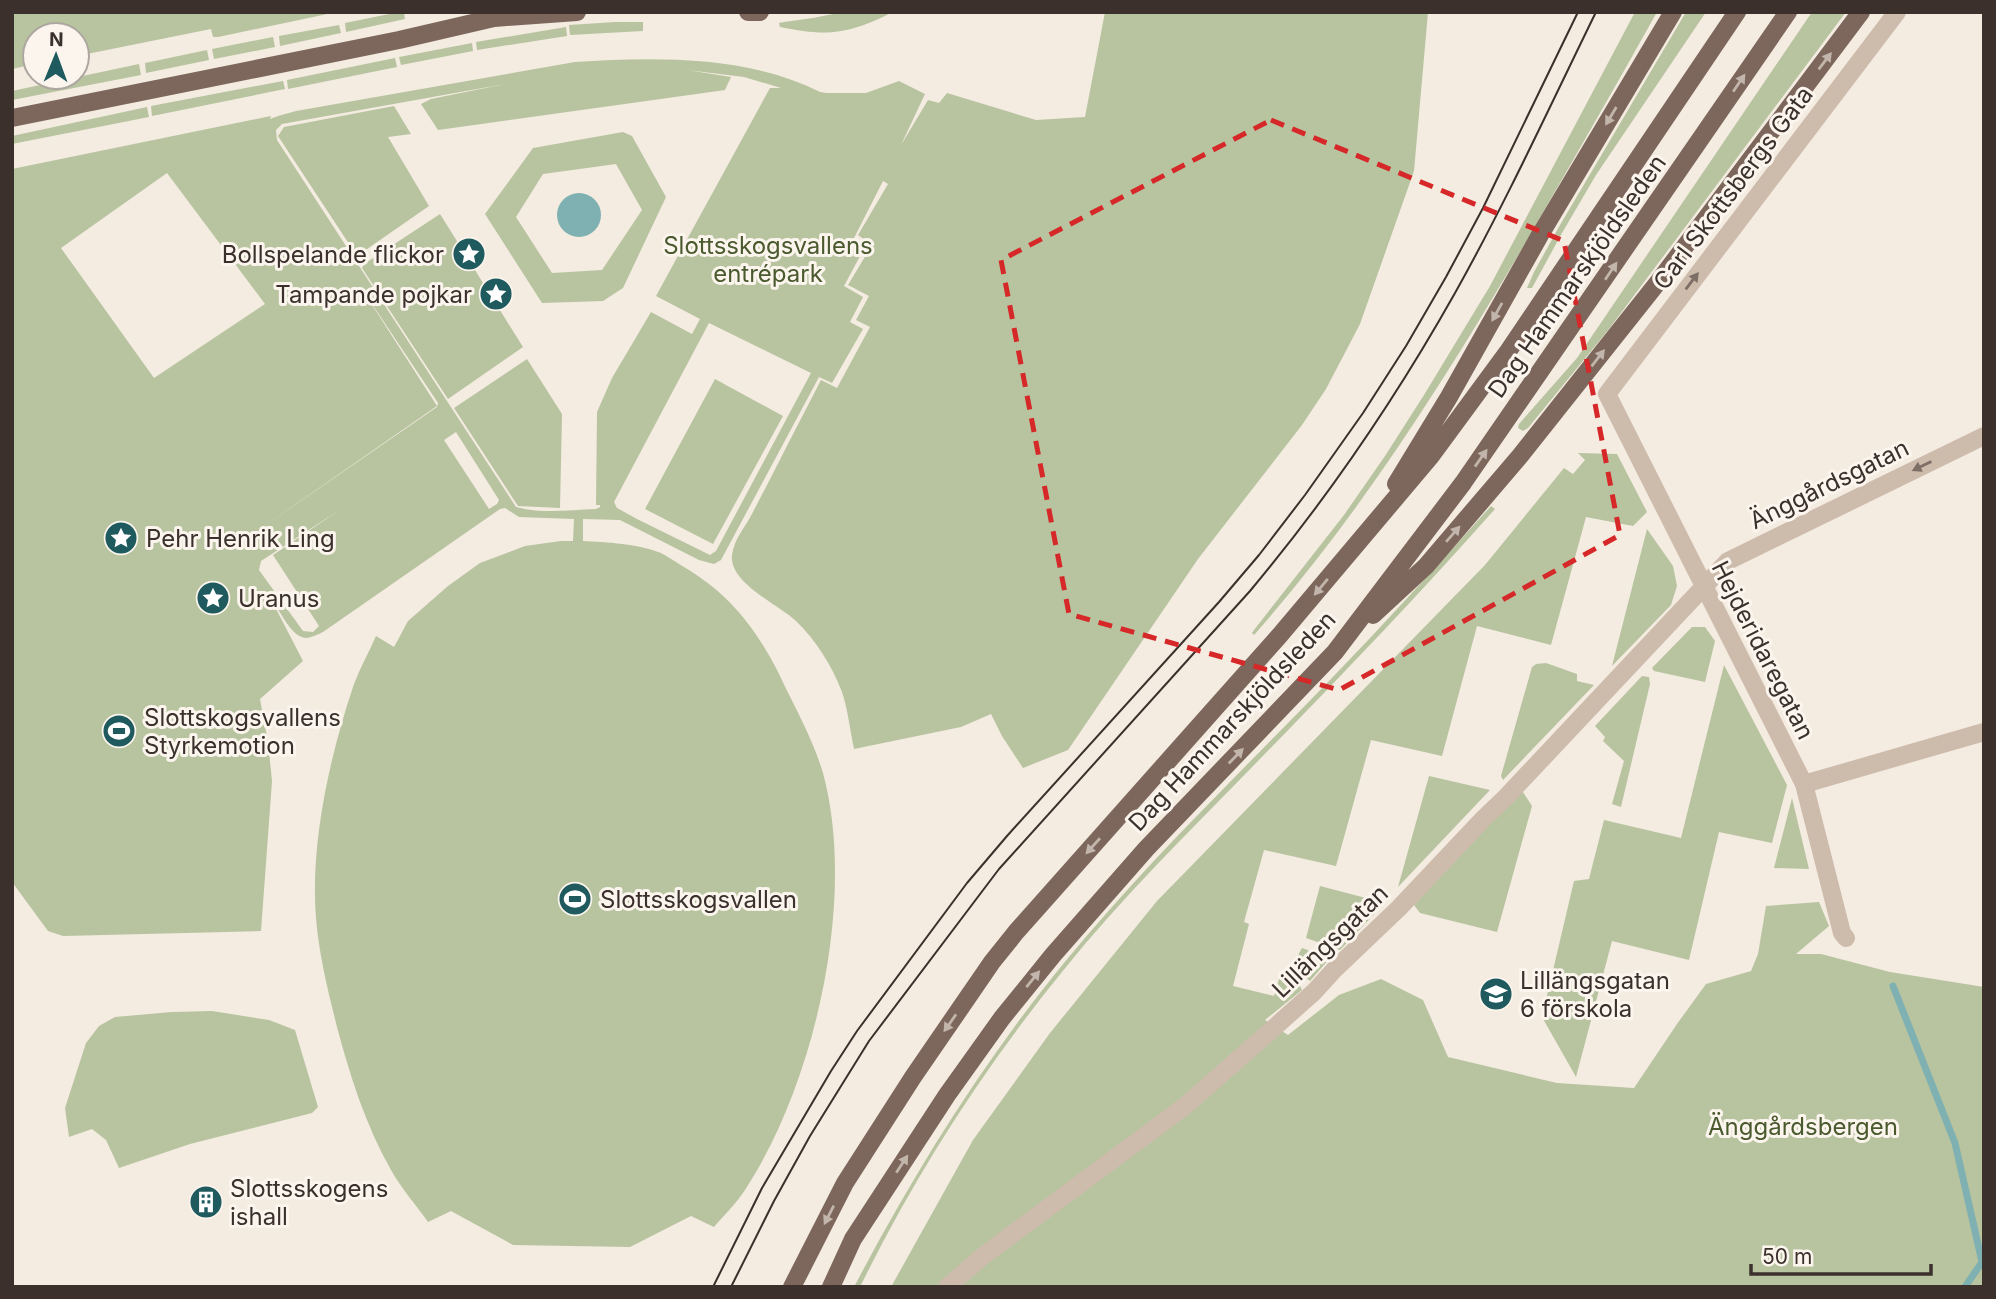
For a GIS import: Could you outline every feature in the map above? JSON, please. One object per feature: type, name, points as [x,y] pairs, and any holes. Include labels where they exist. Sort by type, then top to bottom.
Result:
[{"type":"main road","points":[[12,118],[400,40],[502,15],[576,12]]},
{"type":"main road","points":[[748,12],[760,12]]},
{"type":"main road","points":[[1365,535],[1449,397],[1673,12]]},
{"type":"main road","name":"Dag Hammarskjöldsleden","points":[[792,1287],[845,1183],[992,962],[1280,635],[1431,456],[1509,350],[1737,12]]},
{"type":"main road","name":"Dag Hammarskjöldsleden","points":[[831,1287],[853,1239],[947,1094],[1002,1018],[1146,849],[1335,652],[1463,483],[1788,12]]},
{"type":"main road","points":[[1335,652],[1426,566],[1520,456],[1659,281],[1861,12]]},
{"type":"street","name":"Carl Skottsbergs Gata","points":[[1606,394],[1898,12]]},
{"type":"street","name":"Hejderidaregatan","points":[[1606,394],[1804,784],[1831,893],[1842,933],[1846,938]]},
{"type":"street","name":"Änggårdsgatan","points":[[1703,587],[1728,561],[1984,436]]},
{"type":"street","name":"Lillängsgatan","points":[[948,1286],[983,1256],[1185,1106],[1314,992],[1506,797],[1703,587]]},
{"type":"street","points":[[1804,784],[1984,732]]},
{"type":"highlighted area","points":[[1271,120],[1564,241],[1620,535],[1339,690],[1069,614],[1001,260]]},
{"type":"green space","points":[[12,12],[337,12],[218,37],[213,37],[211,29],[91,53],[91,21],[21,21],[21,67],[12,69]]},
{"type":"green space","points":[[404,12],[405,19],[346,32],[345,23]]},
{"type":"green space","points":[[843,12],[893,12],[864,25],[838,31],[797,30],[780,27],[779,23],[813,18]]},
{"type":"green space","name":"Slottsskogsvallens entrépark","points":[[1105,12],[1428,12],[1414,171],[1360,324],[1326,389],[1302,425],[1198,559],[1068,750],[1023,768],[991,714],[961,727],[854,749],[842,692],[823,654],[796,621],[746,584],[733,565],[733,549],[738,538],[821,380],[837,388],[870,327],[856,320],[869,296],[848,285],[872,245],[858,235],[888,184],[883,181],[854,238],[866,245],[844,286],[863,297],[850,322],[863,329],[832,383],[819,377],[721,560],[714,564],[699,560],[620,520],[583,519],[583,541],[633,546],[661,553],[712,586],[726,599],[761,641],[809,736],[823,773],[832,823],[835,876],[832,932],[823,989],[792,1097],[770,1147],[741,1195],[714,1227],[691,1216],[630,1247],[513,1245],[451,1211],[428,1222],[395,1177],[366,1118],[342,1045],[324,973],[316,918],[319,830],[330,769],[345,711],[356,678],[376,636],[394,647],[408,621],[448,586],[480,563],[525,546],[573,541],[574,519],[519,517],[505,508],[500,509],[323,632],[309,638],[301,637],[291,629],[272,601],[303,661],[260,699],[272,781],[261,931],[63,936],[48,931],[12,882],[12,169],[271,116],[270,119],[296,111],[575,62],[605,60],[700,61],[732,65],[762,71],[826,93],[866,93],[899,81],[925,94],[901,145],[928,100],[939,103],[947,93],[1036,120],[1085,117]],"holes":[[[687,70],[744,77],[781,88],[770,88],[656,296],[700,319],[692,334],[651,312],[612,378],[597,412],[596,505],[600,507],[556,511],[516,507],[277,140],[276,130],[282,124],[505,84],[431,99],[421,104],[438,130],[725,90],[731,77]],[[167,173],[265,304],[154,378],[61,248]],[[358,283],[438,403],[437,407],[247,538],[437,406]],[[709,323],[811,373],[716,551],[710,555],[617,508],[614,502]],[[456,432],[499,500],[489,509],[444,440]],[[341,509],[273,555],[319,626],[313,632],[303,631],[259,570],[261,561]]]},
{"type":"green space","points":[[1635,12],[1657,12],[1462,348],[1364,496],[1254,635],[1254,630],[1344,515],[1424,395],[1490,286]]},
{"type":"green space","points":[[1686,12],[1706,12],[1596,175],[1532,288],[1527,288],[1560,225]]},
{"type":"green space","points":[[1812,12],[1846,12],[1609,329],[1528,428],[1523,431],[1518,428],[1577,358]]},
{"type":"green space","points":[[643,22],[643,31],[570,35],[569,25]]},
{"type":"green space","points":[[339,25],[341,33],[280,46],[279,36]]},
{"type":"green space","points":[[566,27],[567,36],[477,50],[476,42]]},
{"type":"green space","points":[[273,37],[275,47],[214,59],[212,49]]},
{"type":"green space","points":[[472,43],[473,51],[401,65],[399,57]]},
{"type":"green space","points":[[207,50],[209,60],[146,73],[145,63]]},
{"type":"green space","points":[[395,58],[397,67],[288,89],[287,80]]},
{"type":"green space","points":[[139,64],[141,75],[91,85],[91,74]]},
{"type":"green space","points":[[283,81],[285,89],[152,116],[151,106]]},
{"type":"green space","points":[[21,89],[58,91],[12,100],[12,91]]},
{"type":"green space","points":[[394,106],[411,134],[388,137],[429,206],[357,256],[278,136],[284,127]]},
{"type":"green space","points":[[147,107],[149,117],[12,144],[12,136]]},
{"type":"green space","points":[[623,132],[632,136],[666,197],[623,288],[603,301],[542,303],[485,214],[533,148]],"holes":[[[616,164],[642,210],[602,270],[552,273],[516,217],[543,174]]]},
{"type":"green space","points":[[440,214],[523,347],[448,399],[362,268],[364,264]]},
{"type":"green space","points":[[527,359],[562,414],[560,508],[518,506],[454,408]]},
{"type":"green space","points":[[715,379],[783,416],[713,544],[645,509]]},
{"type":"green space","name":"Änggårdsbergen","points":[[1578,453],[1617,454],[1647,512],[1633,526],[1586,517],[1551,645],[1477,626],[1442,756],[1371,740],[1336,866],[1264,850],[1244,922],[1249,924],[1233,986],[1274,996],[1279,979],[1298,982],[1302,990],[1265,1020],[1288,1035],[1339,995],[1381,979],[1423,1000],[1448,1057],[1557,1083],[1634,1088],[1706,984],[1751,971],[1758,954],[1766,906],[1819,902],[1829,926],[1796,954],[1821,954],[1890,972],[1984,987],[1984,1287],[891,1287],[973,1140],[1050,1033],[1157,901],[1485,565],[1564,468],[1573,474],[1585,460]]},
{"type":"green space","points":[[1491,506],[1495,509],[1437,574],[1156,865],[1062,972],[1005,1046],[952,1124],[904,1204],[860,1287],[854,1287],[925,1161],[977,1079],[1064,963],[1160,854],[1350,660]]},
{"type":"green space","points":[[1647,529],[1673,566],[1677,586],[1671,605],[1612,666]]},
{"type":"green space","points":[[1692,627],[1705,627],[1715,641],[1705,682],[1654,671],[1652,668]]},
{"type":"green space","points":[[1546,663],[1577,674],[1577,681],[1594,685],[1503,780],[1501,776],[1532,667]]},
{"type":"green space","points":[[1724,665],[1787,785],[1772,843],[1719,832],[1689,960],[1612,941],[1576,1077],[1542,1017],[1574,881],[1589,879],[1604,820],[1681,838]]},
{"type":"green space","points":[[1642,676],[1649,677],[1650,684],[1621,807],[1612,804],[1624,761],[1603,741],[1605,737],[1595,726]]},
{"type":"green space","points":[[1429,776],[1490,790],[1398,887]]},
{"type":"green space","points":[[1521,789],[1532,806],[1497,932],[1420,913],[1414,905]]},
{"type":"green space","points":[[1792,798],[1809,869],[1774,868]]},
{"type":"green space","points":[[1320,886],[1385,903],[1340,950],[1306,938]]},
{"type":"green space","points":[[1302,948],[1330,958],[1310,981],[1297,966],[1297,958]]},
{"type":"green space","points":[[212,1011],[269,1020],[295,1030],[318,1107],[312,1113],[190,1144],[119,1168],[106,1140],[92,1129],[69,1137],[65,1108],[86,1043],[99,1026],[115,1017]]},
{"type":"water","points":[[579,193],[595,199],[601,215],[595,231],[579,237],[563,231],[557,215],[563,199]]},
{"type":"waterway","points":[[1893,986],[1955,1143],[1982,1262],[1965,1287]]},
{"type":"tram line","points":[[713,1287],[762,1188],[831,1071],[857,1031],[967,883],[1259,555],[1363,413],[1406,346],[1483,208],[1578,12]]},
{"type":"tram line","points":[[731,1287],[810,1136],[869,1041],[999,869],[1250,591],[1359,447],[1409,371],[1474,259],[1596,12]]},
{"type":"place","name":"Bollspelande flickor","points":[[469,254]]},
{"type":"place","name":"Tampande pojkar","points":[[496,294]]},
{"type":"place","name":"Pehr Henrik Ling","points":[[121,538]]},
{"type":"place","name":"Uranus","points":[[213,598]]},
{"type":"place","name":"Slottskogsvallens Styrkemotion","points":[[119,731]]},
{"type":"place","name":"Slottsskogsvallen","points":[[575,899]]},
{"type":"place","name":"Lillängsgatan 6 förskola","points":[[1496,994]]},
{"type":"place","name":"Slottsskogens ishall","points":[[206,1202]]}]
